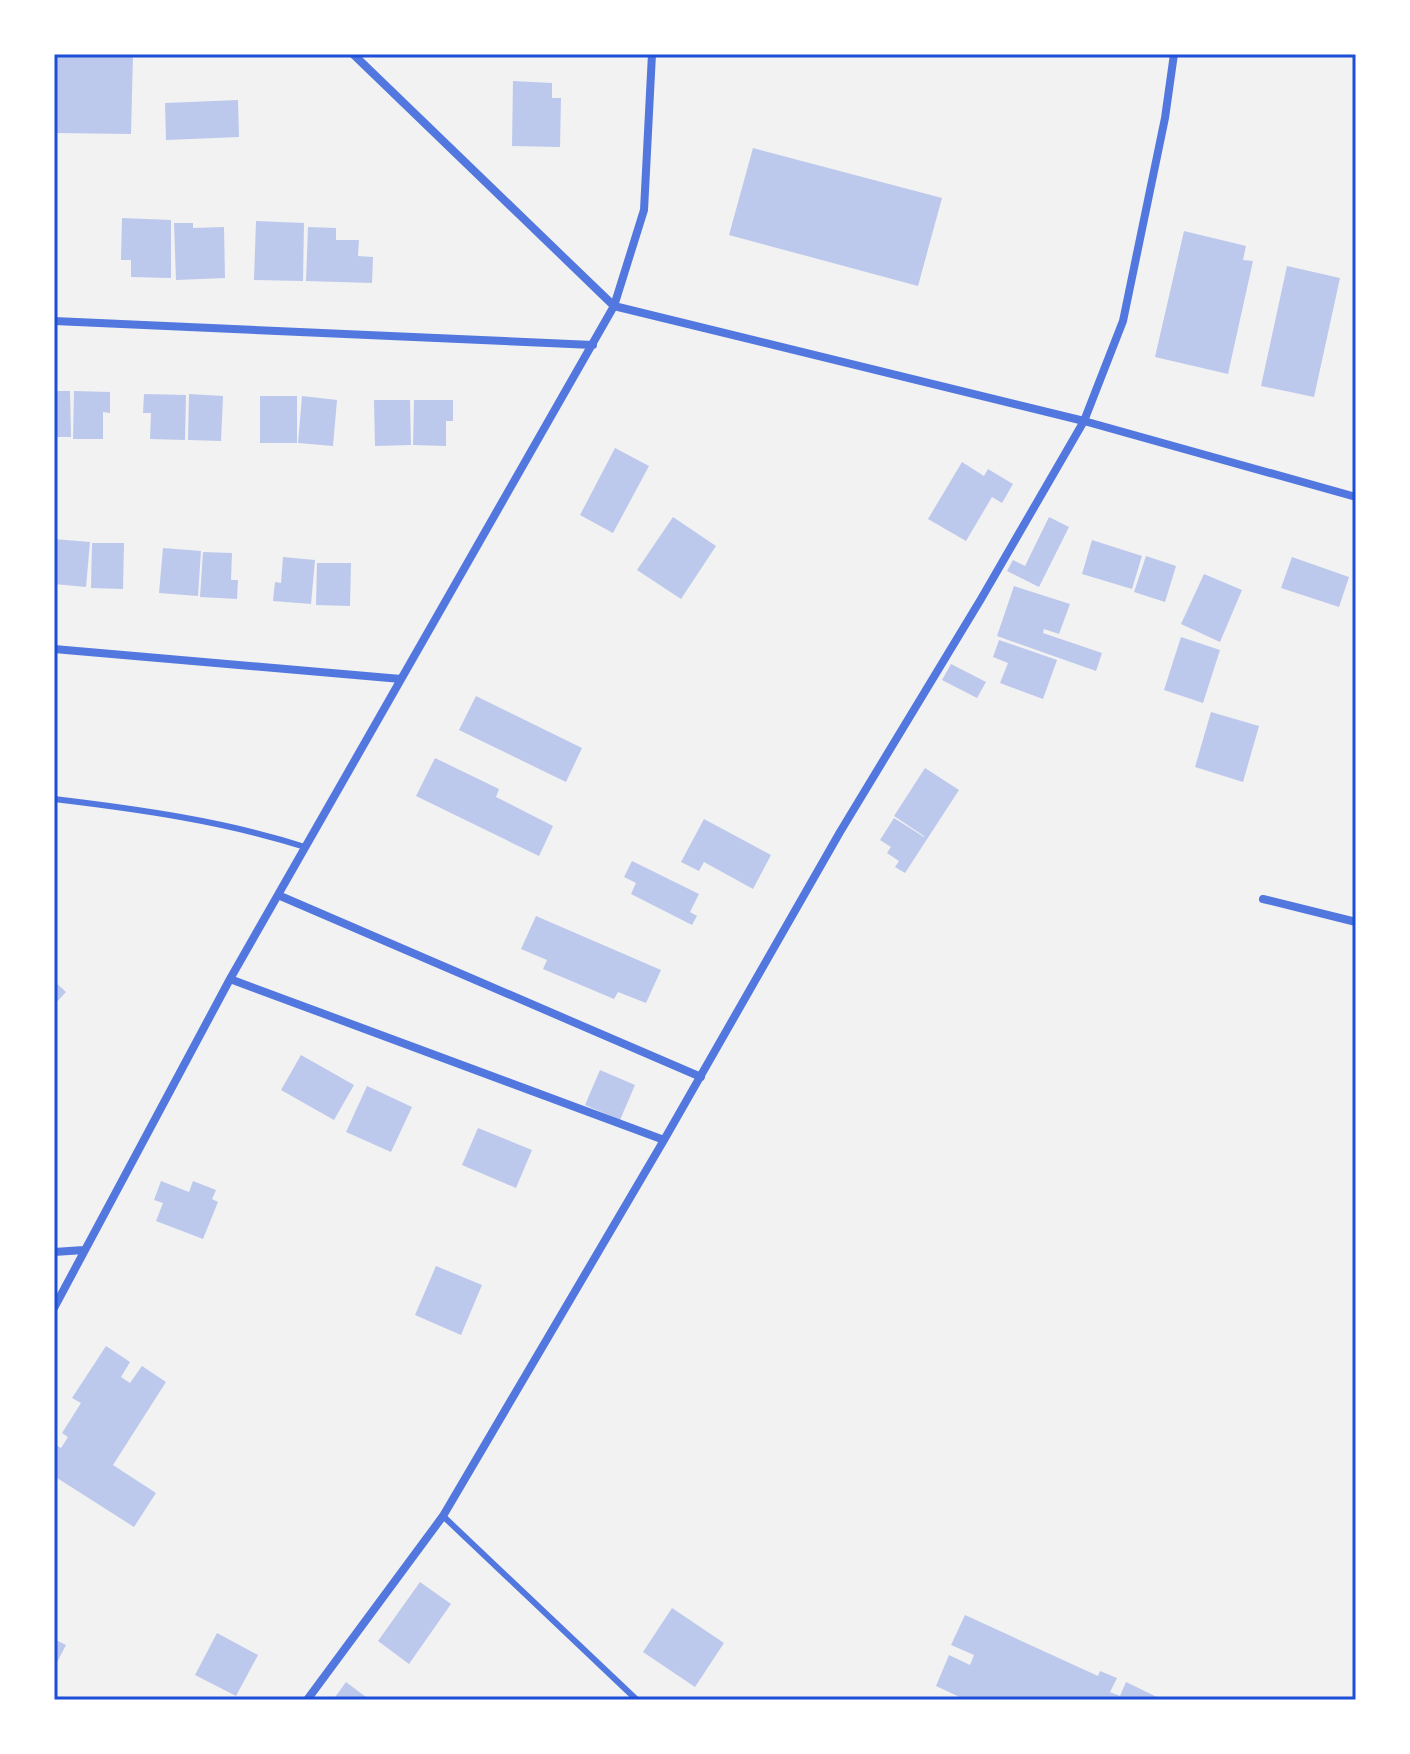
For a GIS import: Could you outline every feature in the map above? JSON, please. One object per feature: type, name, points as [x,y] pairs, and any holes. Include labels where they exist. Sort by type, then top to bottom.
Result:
[{"type":"street","points":[[353,54],[614,306],[1084,421],[1356,497]]},
{"type":"street","points":[[54,1308],[230,979],[614,306],[644,210],[652,54]]},
{"type":"street","points":[[307,1700],[443,1516],[701,1077],[840,832],[1084,421],[1123,321],[1165,118],[1174,54]]},
{"type":"street","points":[[54,321],[593,345]]},
{"type":"street","points":[[54,649],[401,679]]},
{"type":"street","points":[[278,895],[701,1077]]},
{"type":"street","points":[[1263,899],[1356,922]]},
{"type":"street","points":[[230,979],[664,1140]]},
{"type":"street","points":[[54,1252],[84,1250]]},
{"type":"lane","points":[[54,799],[128,807],[269,836],[305,847]]},
{"type":"lane","points":[[443,1516],[637,1700]]},
{"type":"building","points":[[54,54],[133,54],[131,134],[54,133]]},
{"type":"building","points":[[513,81],[552,83],[552,98],[561,98],[560,147],[512,146]]},
{"type":"building","points":[[238,100],[239,137],[166,140],[165,103]]},
{"type":"building","points":[[753,148],[942,198],[918,286],[729,235]]},
{"type":"building","points":[[122,218],[171,220],[171,278],[131,277],[131,260],[121,260]]},
{"type":"building","points":[[256,221],[304,223],[303,281],[254,280]]},
{"type":"building","points":[[174,223],[193,223],[193,228],[224,227],[225,278],[176,280]]},
{"type":"building","points":[[308,227],[336,228],[336,240],[359,240],[358,256],[373,257],[372,283],[306,281]]},
{"type":"building","points":[[1184,231],[1246,246],[1243,260],[1253,261],[1228,374],[1155,357]]},
{"type":"building","points":[[1287,266],[1340,278],[1314,397],[1261,386]]},
{"type":"building","points":[[54,391],[70,391],[71,437],[54,437]]},
{"type":"building","points":[[74,391],[110,392],[110,413],[103,412],[103,439],[73,439]]},
{"type":"building","points":[[144,394],[186,395],[185,440],[150,439],[151,413],[143,413]]},
{"type":"building","points":[[189,394],[223,396],[221,441],[188,440]]},
{"type":"building","points":[[260,396],[297,396],[297,443],[260,443]]},
{"type":"building","points":[[302,396],[337,400],[333,446],[298,443]]},
{"type":"building","points":[[374,400],[410,400],[411,445],[375,446]]},
{"type":"building","points":[[414,400],[453,400],[453,421],[446,421],[446,446],[413,445]]},
{"type":"building","points":[[615,448],[649,466],[613,533],[580,515]]},
{"type":"building","points":[[962,462],[984,476],[988,469],[1013,484],[1002,503],[992,497],[966,541],[928,519]]},
{"type":"building","points":[[673,517],[716,546],[681,599],[637,570]]},
{"type":"building","points":[[1049,517],[1069,527],[1039,587],[1007,571],[1013,560],[1025,566]]},
{"type":"building","points":[[54,539],[90,542],[86,587],[54,584]]},
{"type":"building","points":[[1092,540],[1142,556],[1132,589],[1082,574]]},
{"type":"building","points":[[92,543],[124,543],[123,589],[91,588]]},
{"type":"building","points":[[163,548],[201,551],[198,596],[159,593]]},
{"type":"building","points":[[203,552],[232,553],[231,580],[238,580],[237,599],[200,597]]},
{"type":"building","points":[[1146,556],[1176,566],[1165,602],[1134,592]]},
{"type":"building","points":[[283,557],[315,560],[311,604],[273,601],[275,582],[281,583]]},
{"type":"building","points":[[1292,557],[1349,577],[1339,607],[1281,588]]},
{"type":"building","points":[[317,563],[351,563],[350,606],[316,605]]},
{"type":"building","points":[[1204,574],[1242,590],[1220,642],[1181,624]]},
{"type":"building","points":[[1014,586],[1070,604],[1059,634],[1044,629],[1043,633],[1102,653],[1096,671],[997,636]]},
{"type":"building","points":[[1181,637],[1220,650],[1203,703],[1164,690]]},
{"type":"building","points":[[999,640],[1057,660],[1043,699],[1000,683],[1008,663],[993,657]]},
{"type":"building","points":[[951,664],[986,682],[977,698],[942,680]]},
{"type":"building","points":[[476,696],[582,748],[566,782],[459,730]]},
{"type":"building","points":[[1211,712],[1259,726],[1243,782],[1195,767]]},
{"type":"building","points":[[435,758],[499,789],[496,797],[553,826],[539,856],[416,796]]},
{"type":"building","points":[[925,768],[959,790],[905,873],[895,867],[899,861],[887,853],[891,847],[880,840],[894,818],[924,837],[894,816]]},
{"type":"building","points":[[704,819],[771,855],[753,889],[704,862],[699,871],[681,862]]},
{"type":"building","points":[[632,861],[699,894],[690,912],[697,916],[692,925],[631,894],[636,883],[624,877]]},
{"type":"building","points":[[536,916],[661,970],[646,1003],[618,992],[614,999],[543,969],[547,960],[521,949]]},
{"type":"building","points":[[54,981],[66,992],[54,1005]]},
{"type":"building","points":[[301,1055],[354,1085],[334,1120],[281,1090]]},
{"type":"building","points":[[600,1070],[635,1085],[620,1120],[585,1105]]},
{"type":"building","points":[[367,1086],[412,1107],[391,1152],[346,1132]]},
{"type":"building","points":[[478,1128],[532,1150],[516,1188],[462,1165]]},
{"type":"building","points":[[161,1181],[189,1192],[193,1181],[216,1190],[212,1199],[218,1202],[203,1239],[156,1221],[163,1203],[154,1200]]},
{"type":"building","points":[[436,1266],[482,1285],[461,1335],[415,1315]]},
{"type":"building","points":[[106,1346],[130,1362],[121,1377],[130,1383],[142,1366],[166,1382],[113,1465],[156,1493],[134,1527],[54,1476],[54,1444],[61,1448],[68,1437],[62,1433],[81,1403],[72,1398]]},
{"type":"building","points":[[420,1582],[451,1604],[409,1664],[378,1641]]},
{"type":"building","points":[[672,1608],[724,1643],[695,1687],[643,1652]]},
{"type":"building","points":[[965,1615],[1098,1676],[1100,1671],[1117,1678],[1110,1692],[1120,1696],[1126,1682],[1159,1698],[966,1700],[936,1686],[949,1655],[970,1665],[974,1655],[951,1645]]},
{"type":"building","points":[[217,1633],[258,1655],[236,1696],[195,1675]]},
{"type":"building","points":[[54,1639],[66,1645],[54,1668]]},
{"type":"building","points":[[346,1682],[370,1700],[333,1700]]}]
